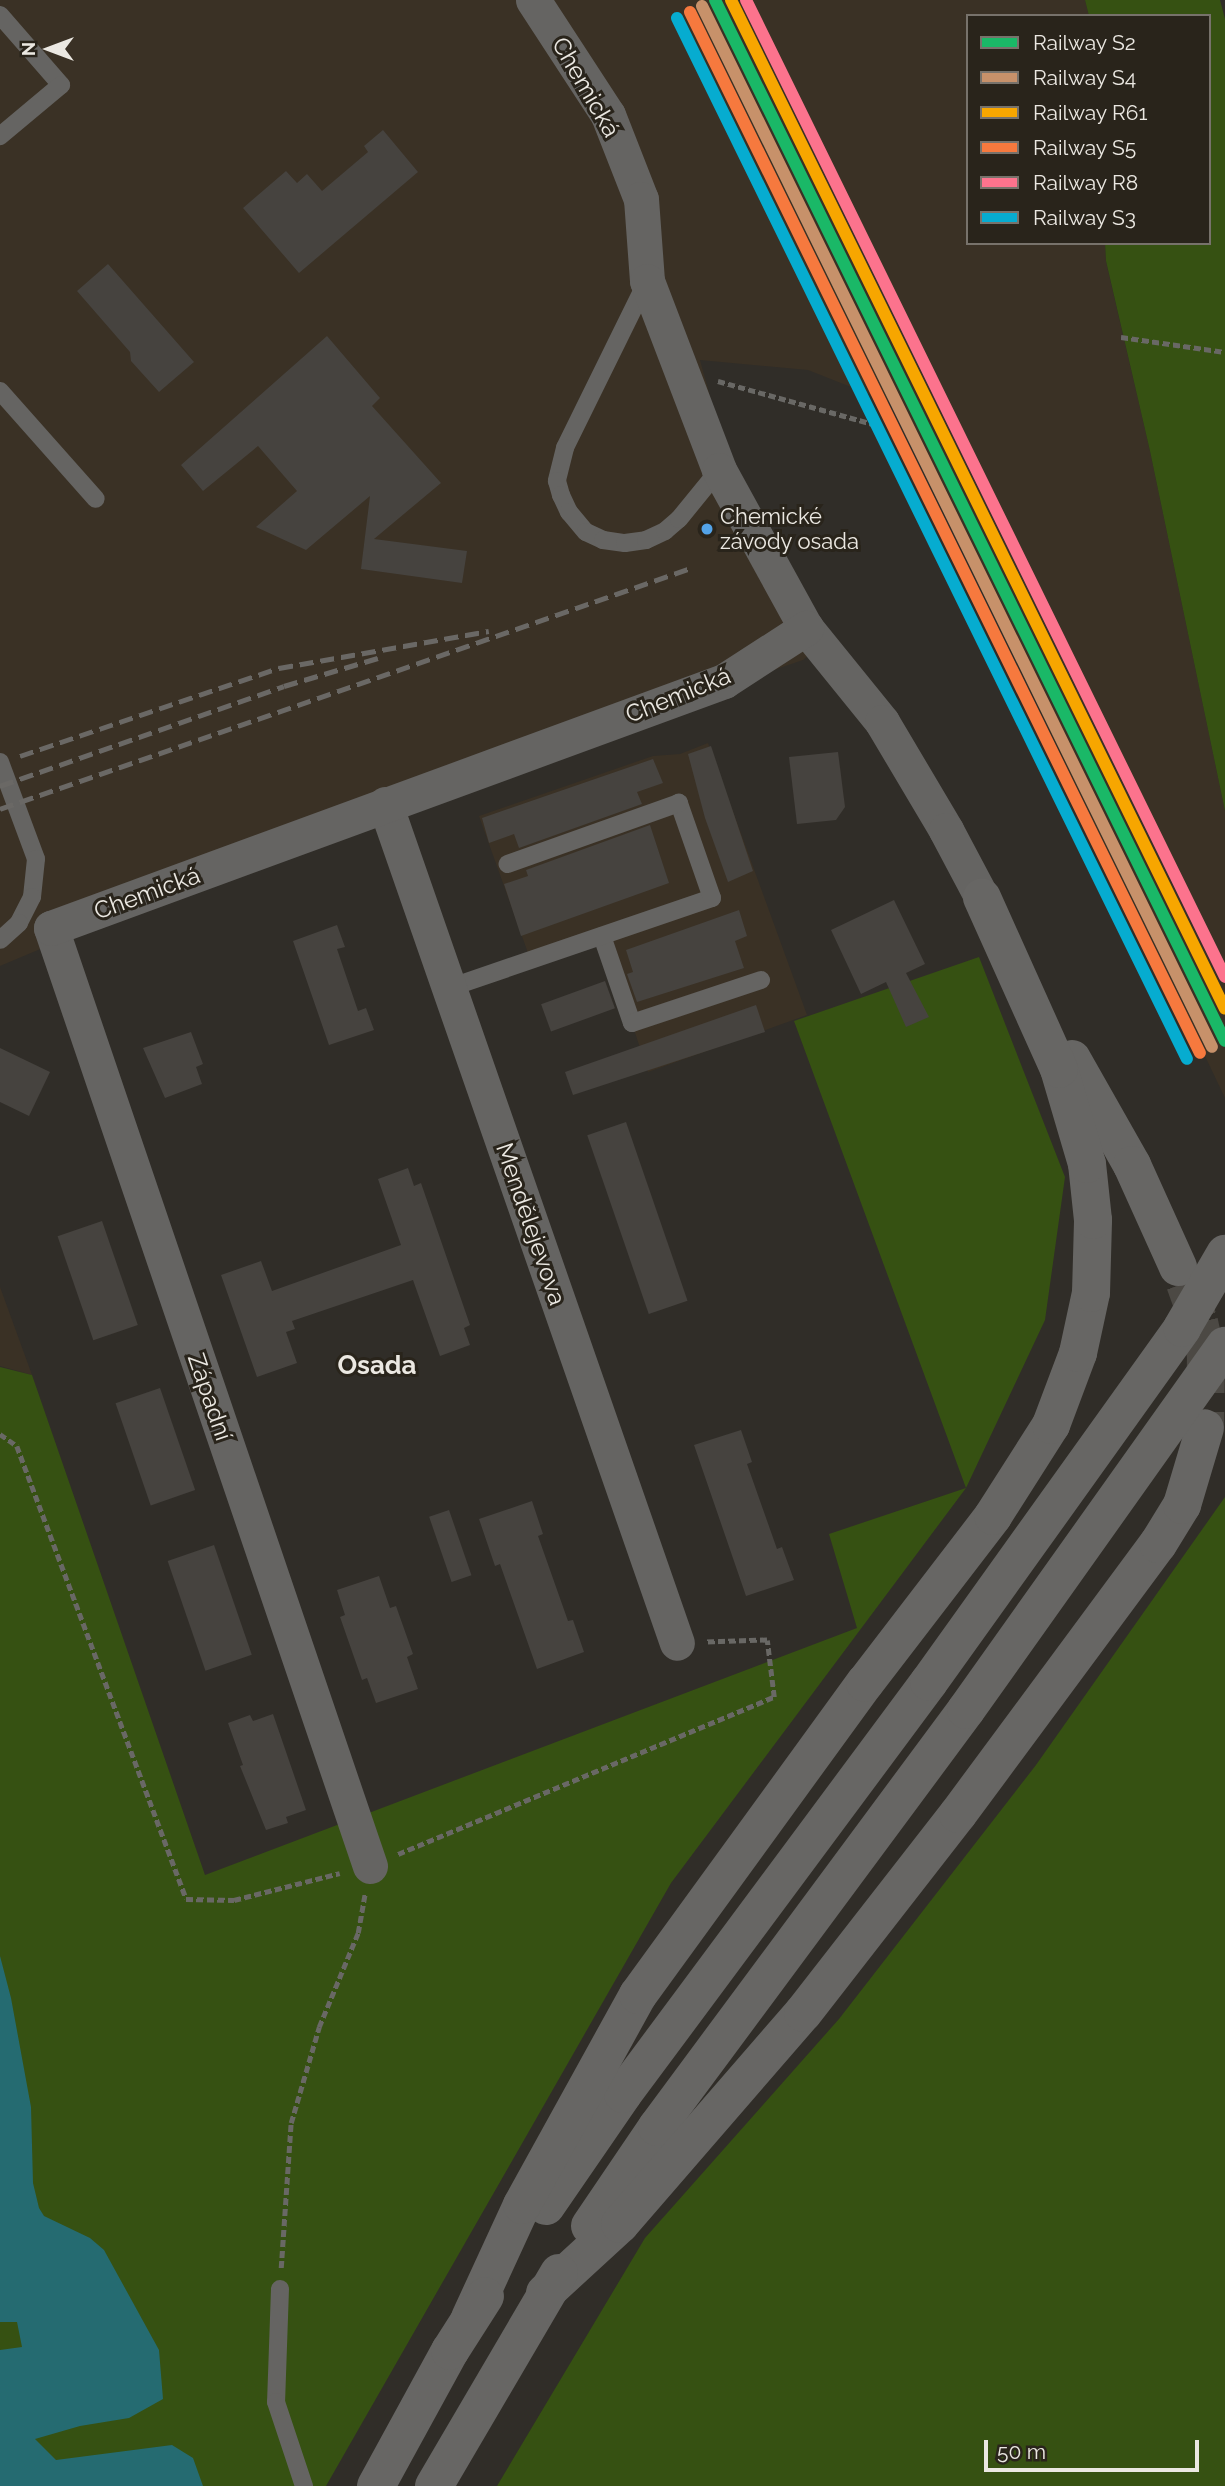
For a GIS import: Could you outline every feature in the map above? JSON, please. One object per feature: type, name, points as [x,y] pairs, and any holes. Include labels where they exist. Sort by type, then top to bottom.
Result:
[{"type":"main road","points":[[982,898],[1132,1165],[1178,1267]]},
{"type":"main road","points":[[376,2486],[470,2318],[522,2205],[638,1995],[849,1705],[993,1516],[1051,1425],[1078,1353],[1091,1293],[1093,1220],[1087,1164],[1059,1069],[982,898]]},
{"type":"main road","points":[[470,2318],[623,2094],[929,1682],[1182,1328],[1225,1254]]},
{"type":"main road","points":[[434,2486],[545,2293],[657,2127],[966,1710],[1225,1346]]},
{"type":"main road","points":[[545,2293],[620,2224],[794,2023],[958,1814],[1158,1544],[1182,1505],[1206,1428]]},
{"type":"street","name":"Chemická","points":[[51,928],[724,681],[806,628],[719,470],[684,371],[647,281],[641,199],[608,115],[533,0]]},
{"type":"street","points":[[806,628],[882,722],[946,830],[982,898]]},
{"type":"street","name":"Mendělejevova","points":[[385,804],[677,1643]]},
{"type":"street","name":"Západní","points":[[51,928],[370,1866]]},
{"type":"lane","points":[[0,15],[61,85],[0,136]]},
{"type":"lane","points":[[647,281],[565,448],[556,481],[561,495],[569,512],[586,532],[603,540],[625,543],[646,540],[665,531],[679,520],[719,470]]},
{"type":"lane","points":[[0,391],[96,499]]},
{"type":"lane","points":[[0,762],[36,859],[32,897],[19,923],[0,940]]},
{"type":"lane","points":[[449,988],[712,898],[679,803],[508,864]]},
{"type":"lane","points":[[602,936],[632,1023],[761,980]]},
{"type":"lane","points":[[280,2289],[276,2402],[304,2486]]},
{"type":"path","points":[[1122,337],[1225,352]]},
{"type":"path","points":[[684,371],[873,424]]},
{"type":"path","points":[[0,1434],[16,1446],[186,1899],[234,1900],[370,1866],[774,1697],[767,1640],[677,1643]]},
{"type":"path","points":[[280,2289],[291,2123],[319,2027],[358,1933],[370,1866]]},
{"type":"shaded area","points":[[0,0],[1085,0],[1088,14],[966,14],[966,245],[1105,245],[1106,262],[1150,451],[1225,811],[1225,1098],[894,404],[808,370],[700,360],[724,447],[828,639],[803,660],[385,804],[0,966]]},
{"type":"shaded area","points":[[708,743],[807,1015],[648,1072],[607,948],[595,945],[533,967],[479,816],[653,756],[680,754]]},
{"type":"shaded area","points":[[0,1287],[32,1375],[0,1366]]},
{"type":"green space","points":[[1085,0],[1220,0],[1225,19],[1225,811],[1150,451],[1106,261],[1105,245],[1211,245],[1211,14],[1088,14]]},
{"type":"green space","points":[[979,957],[1065,1177],[1045,1320],[966,1488],[794,1021]]},
{"type":"green space","points":[[0,1367],[32,1375],[205,1875],[857,1628],[829,1534],[966,1488],[671,1883],[326,2486],[0,2486]]},
{"type":"green space","points":[[1225,1497],[1225,2486],[497,2486],[645,2238],[839,2019],[1036,1765]]},
{"type":"water","points":[[0,1956],[11,1998],[31,2107],[33,2183],[39,2208],[44,2216],[90,2238],[104,2250],[159,2350],[163,2399],[129,2418],[80,2426],[35,2439],[56,2460],[172,2445],[193,2458],[203,2486],[0,2486],[0,2350],[22,2347],[17,2322],[0,2322]]},
{"type":"building","points":[[383,130],[418,172],[299,273],[243,208],[286,171],[297,183],[307,174],[322,191],[368,152],[364,146]]},
{"type":"building","points":[[108,264],[194,362],[159,392],[131,361],[130,352],[77,291]]},
{"type":"building","points":[[327,336],[380,398],[372,406],[441,483],[374,539],[467,551],[462,583],[361,569],[370,496],[306,550],[256,527],[297,491],[258,446],[203,491],[181,465]]},
{"type":"building","points":[[711,746],[753,871],[728,882],[705,818],[688,754]]},
{"type":"building","points":[[838,752],[845,807],[836,820],[797,824],[789,757]]},
{"type":"building","points":[[653,759],[663,783],[637,792],[642,804],[519,848],[514,834],[489,843],[482,818]]},
{"type":"building","points":[[650,825],[669,883],[521,936],[504,884],[528,876],[526,870]]},
{"type":"building","points":[[894,900],[925,964],[906,973],[929,1017],[906,1027],[886,982],[861,994],[831,930]]},
{"type":"building","points":[[739,910],[747,936],[735,941],[744,968],[637,1002],[627,974],[633,972],[626,950]]},
{"type":"building","points":[[337,925],[345,947],[337,949],[358,1011],[366,1008],[374,1030],[329,1045],[293,941]]},
{"type":"building","points":[[605,981],[615,1008],[551,1032],[541,1004]]},
{"type":"building","points":[[756,1005],[765,1032],[573,1095],[565,1072]]},
{"type":"building","points":[[191,1032],[203,1064],[196,1067],[202,1084],[165,1098],[143,1048]]},
{"type":"building","points":[[0,1048],[50,1072],[29,1116],[0,1102]]},
{"type":"building","points":[[626,1122],[688,1301],[649,1314],[587,1135]]},
{"type":"building","points":[[408,1168],[414,1186],[421,1183],[470,1325],[464,1328],[470,1345],[440,1356],[413,1280],[292,1321],[295,1329],[286,1332],[297,1363],[257,1377],[221,1275],[261,1261],[272,1291],[401,1245],[378,1179]]},
{"type":"building","points":[[102,1221],[138,1325],[93,1340],[58,1236]]},
{"type":"building","points":[[160,1388],[195,1490],[151,1505],[116,1403]]},
{"type":"building","points":[[741,1430],[752,1462],[747,1464],[777,1549],[782,1547],[794,1580],[746,1596],[694,1445]]},
{"type":"building","points":[[532,1501],[543,1534],[538,1536],[568,1621],[573,1620],[584,1652],[537,1669],[500,1564],[495,1566],[479,1519]]},
{"type":"building","points":[[449,1510],[471,1575],[452,1582],[429,1517]]},
{"type":"building","points":[[214,1545],[252,1655],[205,1671],[168,1561]]},
{"type":"building","points":[[379,1576],[390,1608],[396,1606],[413,1654],[407,1657],[418,1689],[376,1703],[367,1678],[362,1680],[340,1617],[345,1615],[337,1590]]},
{"type":"building","points":[[273,1714],[306,1810],[286,1817],[288,1823],[266,1830],[240,1766],[243,1765],[228,1723],[250,1715],[253,1721]]},
{"type":"tunnel","points":[[1185,1283],[1199,1322],[1206,1355],[1205,1428]]},
{"type":"railway","points":[[0,809],[691,568]]},
{"type":"railway","points":[[20,756],[279,668],[489,631]]},
{"type":"railway","points":[[0,786],[284,686],[378,658]]},
{"type":"rail line","name":"S2","points":[[715,0],[1225,1041]]},
{"type":"rail line","name":"R61","points":[[731,0],[1225,1009]]},
{"type":"rail line","name":"R8","points":[[746,0],[1225,977]]},
{"type":"rail line","name":"S4","points":[[702,6],[1212,1047]]},
{"type":"rail line","name":"S5","points":[[690,12],[1200,1053]]},
{"type":"rail line","name":"S3","points":[[677,18],[1187,1059]]},
{"type":"place","name":"Chemické závody osada","points":[[707,529]]},
{"type":"district","name":"Osada","points":[[377,1366]]}]
